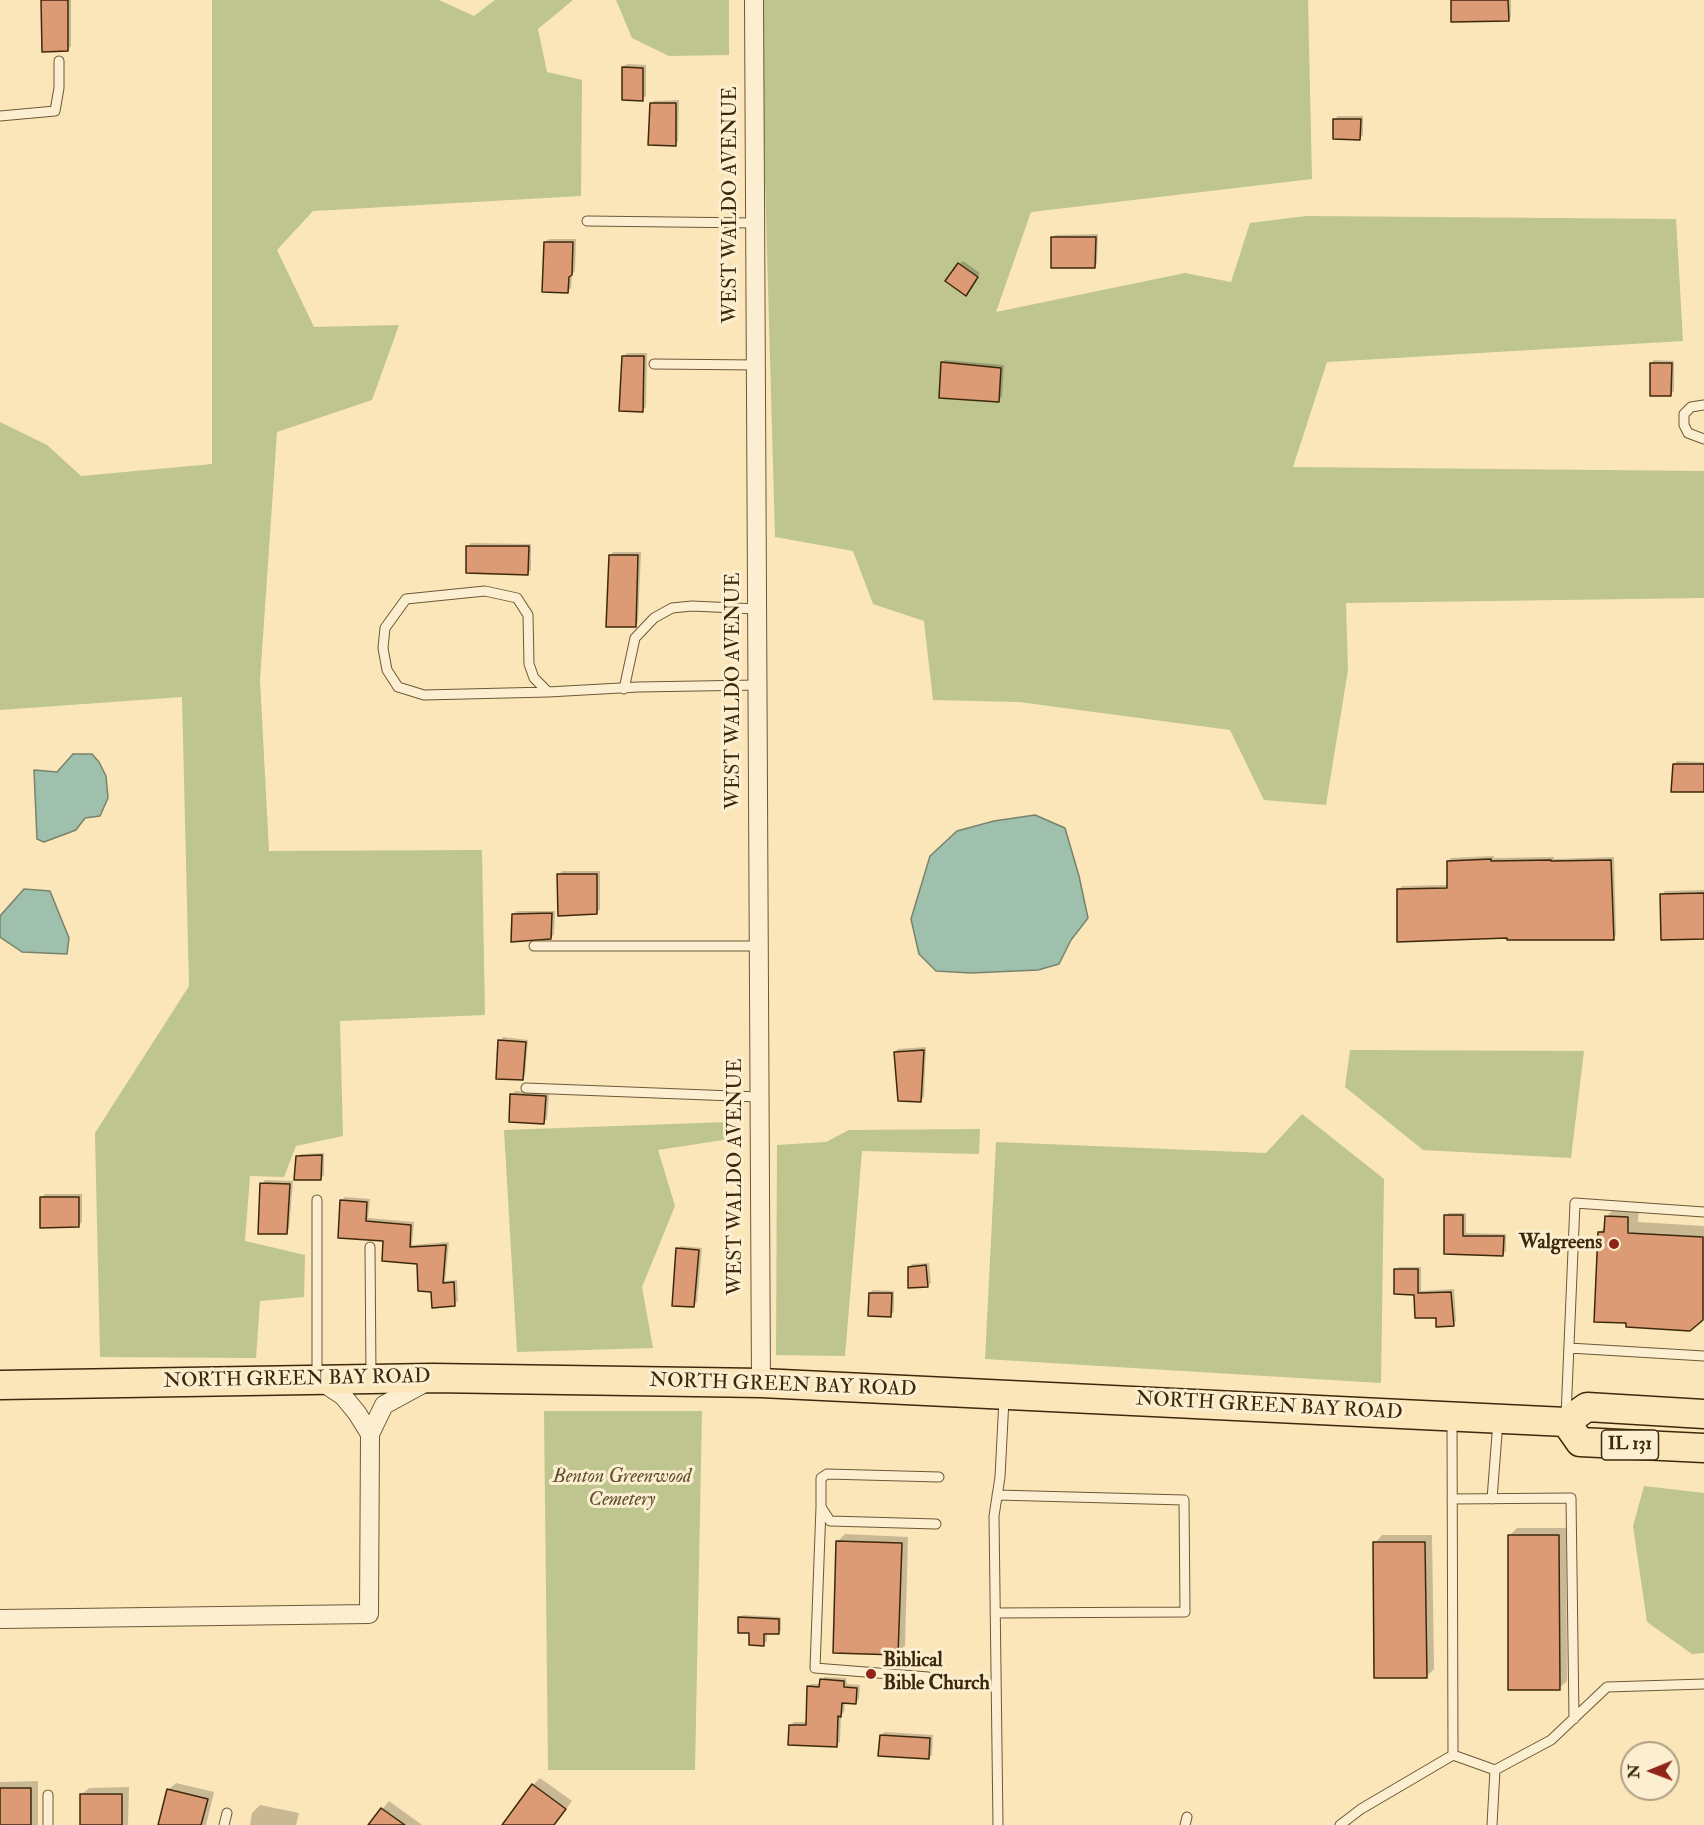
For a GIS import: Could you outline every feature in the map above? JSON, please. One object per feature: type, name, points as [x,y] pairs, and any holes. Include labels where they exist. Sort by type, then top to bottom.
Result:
[{"type":"main road","name":"NORTH GREEN BAY ROAD","points":[[5,1388],[371,1378],[761,1383],[1566,1422]]},
{"type":"main road","name":"IL 131","points":[[1704,1414],[1587,1407],[1566,1422],[1580,1442],[1704,1448]]},
{"type":"street","name":"WEST WALDO AVENUE","points":[[754,0],[761,1383]]},
{"type":"street","points":[[0,1619],[369,1614],[370,1434],[384,1405],[432,1378]]},
{"type":"street","points":[[318,1379],[342,1396],[357,1413],[370,1434]]},
{"type":"lane","points":[[0,116],[55,111],[59,88],[59,61]]},
{"type":"lane","points":[[587,221],[755,223]]},
{"type":"lane","points":[[654,364],[756,365]]},
{"type":"lane","points":[[1704,405],[1691,407],[1684,414],[1684,424],[1688,432],[1704,439]]},
{"type":"lane","points":[[548,692],[534,678],[529,663],[528,615],[517,598],[485,591],[406,599],[386,628],[383,648],[387,670],[398,687],[424,695],[548,692],[757,685]]},
{"type":"lane","points":[[624,689],[635,638],[654,618],[672,608],[692,606],[757,609]]},
{"type":"lane","points":[[534,946],[758,946]]},
{"type":"lane","points":[[526,1088],[759,1097]]},
{"type":"lane","points":[[317,1200],[318,1379]]},
{"type":"lane","points":[[1566,1422],[1575,1203],[1704,1212]]},
{"type":"lane","points":[[370,1247],[371,1378]]},
{"type":"lane","points":[[1569,1348],[1704,1356]]},
{"type":"lane","points":[[998,1825],[994,1516],[1004,1394]]},
{"type":"lane","points":[[1452,1416],[1453,1755]]},
{"type":"lane","points":[[1492,1498],[1498,1419]]},
{"type":"lane","points":[[928,1677],[815,1668],[821,1478],[827,1474],[939,1477]]},
{"type":"lane","points":[[995,1613],[1185,1612],[1184,1500],[997,1495]]},
{"type":"lane","points":[[1452,1499],[1571,1498],[1574,1719]]},
{"type":"lane","points":[[821,1507],[830,1521],[936,1524]]},
{"type":"lane","points":[[1453,1755],[1495,1770],[1551,1740],[1607,1687],[1704,1683]]},
{"type":"lane","points":[[1340,1825],[1361,1809],[1453,1755]]},
{"type":"lane","points":[[1492,1825],[1495,1770]]},
{"type":"lane","points":[[48,1795],[48,1825]]},
{"type":"lane","points":[[224,1825],[227,1813]]},
{"type":"green space","points":[[212,0],[439,0],[474,16],[495,0],[573,0],[538,29],[547,72],[582,80],[581,196],[313,211],[277,250],[314,327],[399,325],[372,400],[277,432],[260,680],[269,851],[482,850],[485,1015],[340,1021],[343,1136],[296,1146],[284,1177],[250,1176],[245,1241],[305,1255],[304,1297],[260,1301],[256,1358],[100,1357],[95,1133],[189,986],[182,697],[0,710],[0,422],[47,445],[81,476],[212,464]]},
{"type":"green space","points":[[616,0],[729,0],[729,55],[669,56],[632,38]]},
{"type":"green space","points":[[760,0],[1308,0],[1312,179],[1031,212],[996,312],[1185,273],[1231,282],[1250,223],[1306,216],[1676,219],[1683,341],[1327,362],[1293,467],[1704,471],[1704,598],[1346,603],[1348,670],[1326,805],[1264,800],[1230,730],[1019,702],[933,700],[924,621],[873,604],[853,551],[775,537]]},
{"type":"green space","points":[[1350,1050],[1584,1051],[1571,1158],[1423,1150],[1345,1087]]},
{"type":"green space","points":[[1302,1114],[1384,1179],[1381,1383],[985,1359],[996,1142],[1266,1153]]},
{"type":"green space","points":[[729,1122],[729,1139],[658,1150],[675,1206],[642,1287],[653,1348],[517,1352],[504,1130]]},
{"type":"green space","points":[[980,1129],[979,1154],[862,1151],[845,1356],[776,1355],[777,1145],[826,1142],[849,1130]]},
{"type":"green space","name":"Benton Greenwood Cemetery","points":[[544,1411],[702,1411],[695,1770],[548,1770]]},
{"type":"green space","points":[[1644,1486],[1704,1493],[1704,1653],[1692,1654],[1647,1622],[1633,1526]]},
{"type":"shaded area","points":[[73,754],[92,754],[99,762],[106,776],[108,798],[100,816],[85,818],[76,830],[44,842],[37,839],[34,770],[57,772]]},
{"type":"shaded area","points":[[1035,815],[1065,828],[1088,918],[1071,940],[1059,964],[1038,970],[971,973],[936,971],[919,954],[911,919],[930,856],[957,831],[994,821]]},
{"type":"shaded area","points":[[24,889],[50,891],[69,938],[67,954],[22,952],[0,937],[0,916]]},
{"type":"building","points":[[41,0],[68,0],[68,51],[42,52]]},
{"type":"building","points":[[1451,0],[1508,0],[1509,21],[1451,22]]},
{"type":"building","points":[[622,67],[643,68],[643,101],[622,100]]},
{"type":"building","points":[[650,103],[676,103],[676,146],[648,145]]},
{"type":"building","points":[[1333,119],[1361,119],[1360,140],[1333,139]]},
{"type":"building","points":[[1051,237],[1096,237],[1095,268],[1051,268]]},
{"type":"building","points":[[544,242],[573,242],[572,275],[569,277],[568,293],[542,292]]},
{"type":"building","points":[[958,263],[978,277],[966,296],[945,281]]},
{"type":"building","points":[[622,356],[644,356],[643,412],[619,411]]},
{"type":"building","points":[[941,362],[1001,368],[999,402],[939,398]]},
{"type":"building","points":[[1650,363],[1672,363],[1671,396],[1650,396]]},
{"type":"building","points":[[466,546],[529,546],[528,575],[466,573]]},
{"type":"building","points":[[609,555],[638,555],[636,627],[606,627]]},
{"type":"building","points":[[1673,764],[1704,764],[1704,792],[1671,792]]},
{"type":"building","points":[[1491,859],[1491,861],[1611,860],[1614,940],[1507,940],[1507,938],[1397,942],[1397,889],[1447,888],[1447,861]]},
{"type":"building","points":[[557,874],[597,874],[597,914],[558,916]]},
{"type":"building","points":[[1704,893],[1704,939],[1661,940],[1660,894]]},
{"type":"building","points":[[552,913],[551,939],[511,942],[512,914]]},
{"type":"building","points":[[498,1040],[526,1042],[523,1080],[496,1079]]},
{"type":"building","points":[[924,1050],[921,1102],[898,1101],[894,1052]]},
{"type":"building","points":[[510,1094],[546,1096],[544,1124],[509,1122]]},
{"type":"building","points":[[322,1155],[321,1180],[294,1180],[296,1156]]},
{"type":"building","points":[[260,1183],[290,1184],[287,1234],[258,1234]]},
{"type":"building","points":[[40,1197],[79,1197],[79,1227],[40,1228]]},
{"type":"building","points":[[340,1200],[367,1202],[366,1221],[411,1225],[410,1247],[446,1245],[443,1283],[454,1282],[455,1306],[432,1308],[431,1292],[418,1291],[417,1264],[382,1261],[383,1241],[338,1238]]},
{"type":"building","points":[[1444,1215],[1463,1215],[1463,1236],[1504,1236],[1503,1256],[1444,1254]]},
{"type":"building","name":"Walgreens","points":[[1605,1216],[1628,1217],[1628,1233],[1703,1237],[1703,1320],[1690,1331],[1626,1327],[1626,1323],[1594,1322],[1598,1232],[1604,1232]]},
{"type":"building","points":[[676,1248],[699,1250],[694,1307],[672,1306]]},
{"type":"building","points":[[926,1265],[928,1287],[908,1288],[908,1267]]},
{"type":"building","points":[[1394,1269],[1418,1269],[1418,1293],[1451,1292],[1454,1326],[1436,1327],[1436,1318],[1415,1318],[1414,1295],[1394,1294]]},
{"type":"building","points":[[869,1293],[892,1293],[891,1317],[868,1316]]},
{"type":"building","points":[[1508,1535],[1559,1535],[1560,1690],[1508,1690]]},
{"type":"building","points":[[836,1541],[902,1543],[898,1655],[833,1653]]},
{"type":"building","points":[[1373,1542],[1425,1542],[1427,1678],[1374,1678]]},
{"type":"building","points":[[738,1617],[779,1619],[779,1634],[764,1634],[764,1646],[749,1645],[749,1633],[738,1633]]},
{"type":"building","points":[[820,1679],[844,1681],[844,1687],[857,1688],[856,1704],[842,1703],[841,1717],[838,1716],[837,1747],[788,1745],[789,1725],[806,1725],[807,1686],[819,1687]]},
{"type":"building","points":[[880,1735],[930,1738],[929,1759],[878,1756]]},
{"type":"building","points":[[532,1784],[566,1809],[554,1825],[502,1825]]},
{"type":"building","points":[[0,1788],[31,1788],[31,1825],[0,1825]]},
{"type":"building","points":[[167,1789],[208,1799],[201,1825],[158,1825]]},
{"type":"building","points":[[80,1794],[122,1794],[122,1825],[80,1825]]},
{"type":"building","points":[[381,1808],[405,1825],[368,1825]]},
{"type":"place","name":"Walgreens","points":[[1614,1244]]},
{"type":"place","name":"Biblical Bible Church","points":[[871,1674]]}]
